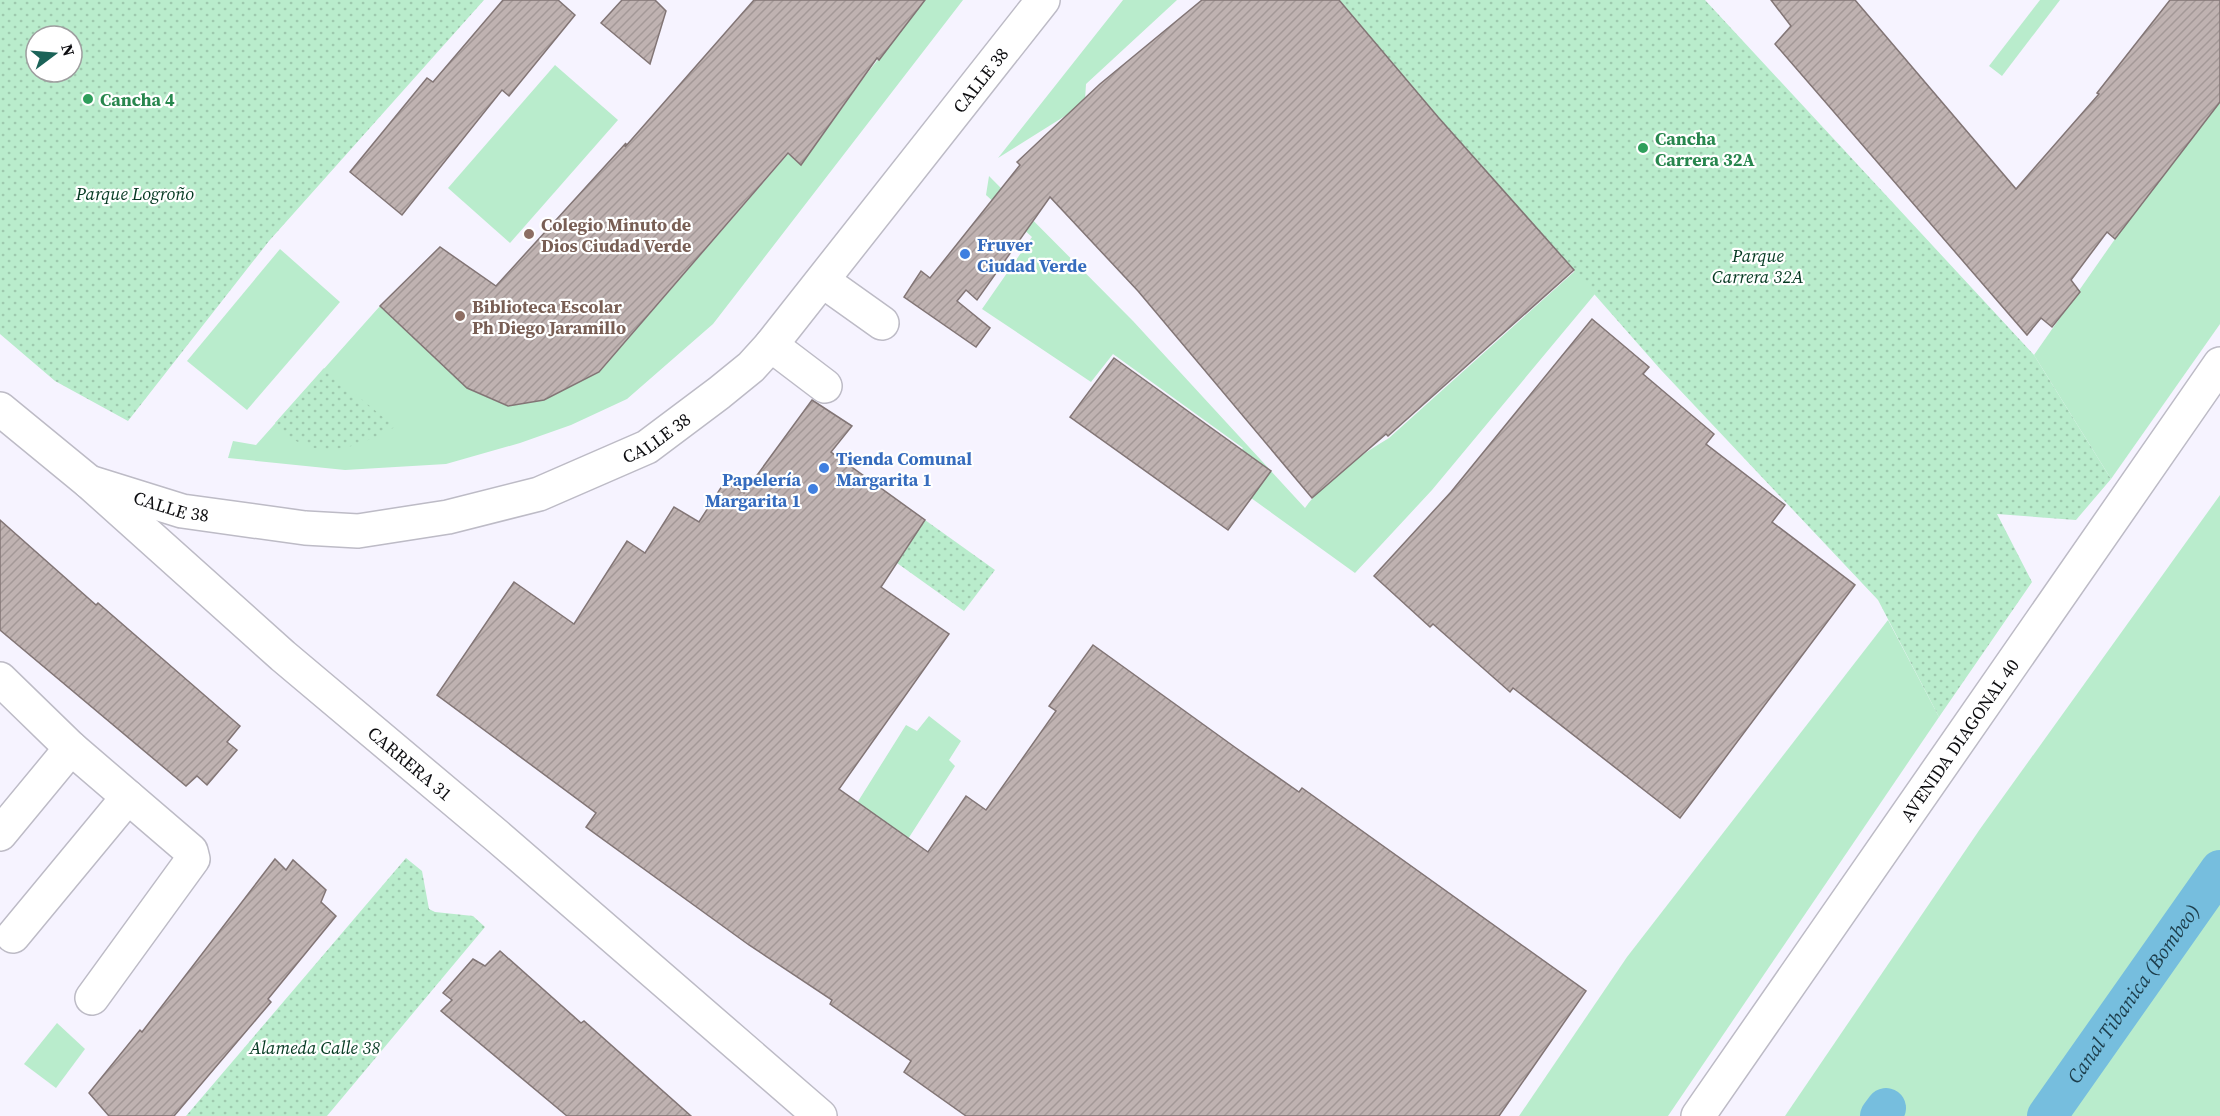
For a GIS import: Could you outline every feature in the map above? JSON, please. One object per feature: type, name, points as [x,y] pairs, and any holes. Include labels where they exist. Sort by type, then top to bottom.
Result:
[{"type":"street","name":"CALLE 38","points":[[89,482],[182,511],[305,528],[358,531],[448,517],[539,494],[647,447],[727,387],[771,345],[824,281],[1043,0]]},
{"type":"street","points":[[824,281],[882,323]]},
{"type":"street","points":[[771,345],[825,386]]},
{"type":"street","name":"AVENIDA DIAGONAL 40","points":[[1698,1116],[2220,364]]},
{"type":"street","name":"CARRERA 31","points":[[0,409],[89,482],[283,656],[497,836],[820,1116]]},
{"type":"street","points":[[0,679],[71,748],[191,851],[193,859],[92,998]]},
{"type":"street","points":[[0,834],[71,748]]},
{"type":"street","points":[[13,936],[128,797]]},
{"type":"green space","name":"Parque Logroño","points":[[0,0],[484,0],[269,241],[128,421],[55,381],[0,334]]},
{"type":"green space","points":[[925,0],[963,0],[713,324],[627,399],[571,425],[520,443],[446,464],[345,470],[228,458],[233,441],[256,445],[380,306],[473,391],[508,406],[544,400],[602,369],[788,154],[802,164],[865,76]]},
{"type":"green space","points":[[1123,0],[1177,0],[1086,84],[1085,100],[1073,111],[998,158]]},
{"type":"green space","name":"Parque Carrera 32A","points":[[1339,0],[1705,0],[2034,355],[2111,479],[2076,520],[1997,514],[2032,582],[1939,717],[1878,600],[1661,370],[1404,78]]},
{"type":"green space","points":[[2040,0],[2060,0],[2002,76],[1989,66]]},
{"type":"green space","points":[[555,65],[618,120],[510,243],[448,188]]},
{"type":"green space","points":[[2220,102],[2220,324],[2111,479],[2034,355],[2115,239]]},
{"type":"green space","points":[[989,176],[1133,321],[1305,508],[1332,478],[1389,438],[1575,271],[1595,294],[1432,490],[1355,573],[1222,477],[1243,448],[1113,354],[1091,382],[982,309],[1032,237],[986,195]]},
{"type":"green space","points":[[280,249],[340,302],[247,410],[187,361]]},
{"type":"green space","points":[[324,368],[395,427],[364,442],[333,449],[318,449],[303,445],[289,436],[275,423]]},
{"type":"green space","points":[[2220,495],[2220,1116],[1785,1116],[1980,829]]},
{"type":"green space","points":[[925,520],[995,570],[964,611],[897,563]]},
{"type":"green space","points":[[1888,620],[1939,717],[1668,1116],[1519,1116],[1627,957]]},
{"type":"green space","points":[[929,716],[961,741],[949,760],[955,766],[908,839],[857,803],[906,725],[917,731]]},
{"type":"green space","name":"Alameda Calle 38","points":[[406,858],[422,871],[429,909],[435,912],[473,916],[485,927],[327,1116],[186,1116]]},
{"type":"green space","points":[[57,1023],[85,1049],[56,1088],[24,1064]]},
{"type":"building","points":[[503,0],[558,0],[575,15],[509,96],[502,90],[402,215],[350,172],[427,78],[433,82]]},
{"type":"building","points":[[622,0],[655,0],[666,11],[650,64],[601,23]]},
{"type":"building","points":[[754,0],[925,0],[879,60],[877,58],[801,165],[788,153],[599,372],[544,400],[508,406],[467,388],[380,306],[440,247],[496,286],[626,143],[625,147]]},
{"type":"building","points":[[1202,0],[1339,0],[1438,117],[1574,270],[1388,436],[1386,434],[1312,498],[1138,291],[1050,197],[977,300],[966,290],[957,301],[990,328],[976,347],[904,297],[921,271],[930,278],[1020,165],[1017,162],[1100,84]]},
{"type":"building","points":[[1771,0],[1855,0],[2016,189],[2099,94],[2097,93],[2170,0],[2220,0],[2220,102],[2115,239],[2107,232],[2071,280],[2080,292],[2052,327],[2041,318],[2027,335],[1775,44],[1791,26]]},
{"type":"building","points":[[1592,319],[1649,367],[1643,374],[1714,434],[1706,444],[1785,505],[1772,522],[1855,585],[1680,818],[1513,688],[1510,692],[1433,624],[1430,627],[1374,576],[1451,492]]},
{"type":"building","points":[[1114,358],[1271,471],[1228,530],[1070,417]]},
{"type":"building","points":[[812,400],[852,426],[831,452],[925,520],[881,587],[949,634],[839,789],[928,852],[966,796],[986,810],[1056,711],[1049,706],[1093,645],[1299,792],[1302,788],[1586,991],[1499,1116],[966,1116],[904,1072],[911,1061],[830,1004],[832,1000],[749,945],[586,827],[596,813],[437,695],[514,582],[574,624],[627,541],[645,553],[674,507],[699,522],[722,486],[735,486],[744,493]]},
{"type":"building","points":[[0,520],[96,605],[98,603],[240,726],[227,742],[237,750],[207,785],[197,776],[186,786],[0,630]]},
{"type":"building","points":[[275,859],[286,870],[293,860],[326,890],[321,902],[336,916],[268,999],[271,1002],[174,1116],[109,1116],[89,1093],[140,1030],[142,1032]]},
{"type":"building","points":[[500,951],[581,1023],[584,1021],[691,1116],[567,1116],[441,1011],[452,1000],[443,993],[473,959],[485,966]]},
{"type":"waterway","name":"Canal Tibanica (Bombeo)","points":[[2047,1116],[2220,870]]},
{"type":"waterway","points":[[1880,1116],[1886,1108]]},
{"type":"place","name":"Cancha 4","points":[[88,99]]},
{"type":"place","name":"Cancha Carrera 32A","points":[[1643,148]]},
{"type":"place","name":"Colegio Minuto de Dios Ciudad Verde","points":[[529,234]]},
{"type":"place","name":"Fruver Ciudad Verde","points":[[965,254]]},
{"type":"place","name":"Biblioteca Escolar Ph Diego Jaramillo","points":[[460,316]]},
{"type":"place","name":"Tienda Comunal Margarita 1","points":[[824,468]]},
{"type":"place","name":"Papelería Margarita 1","points":[[813,489]]}]
